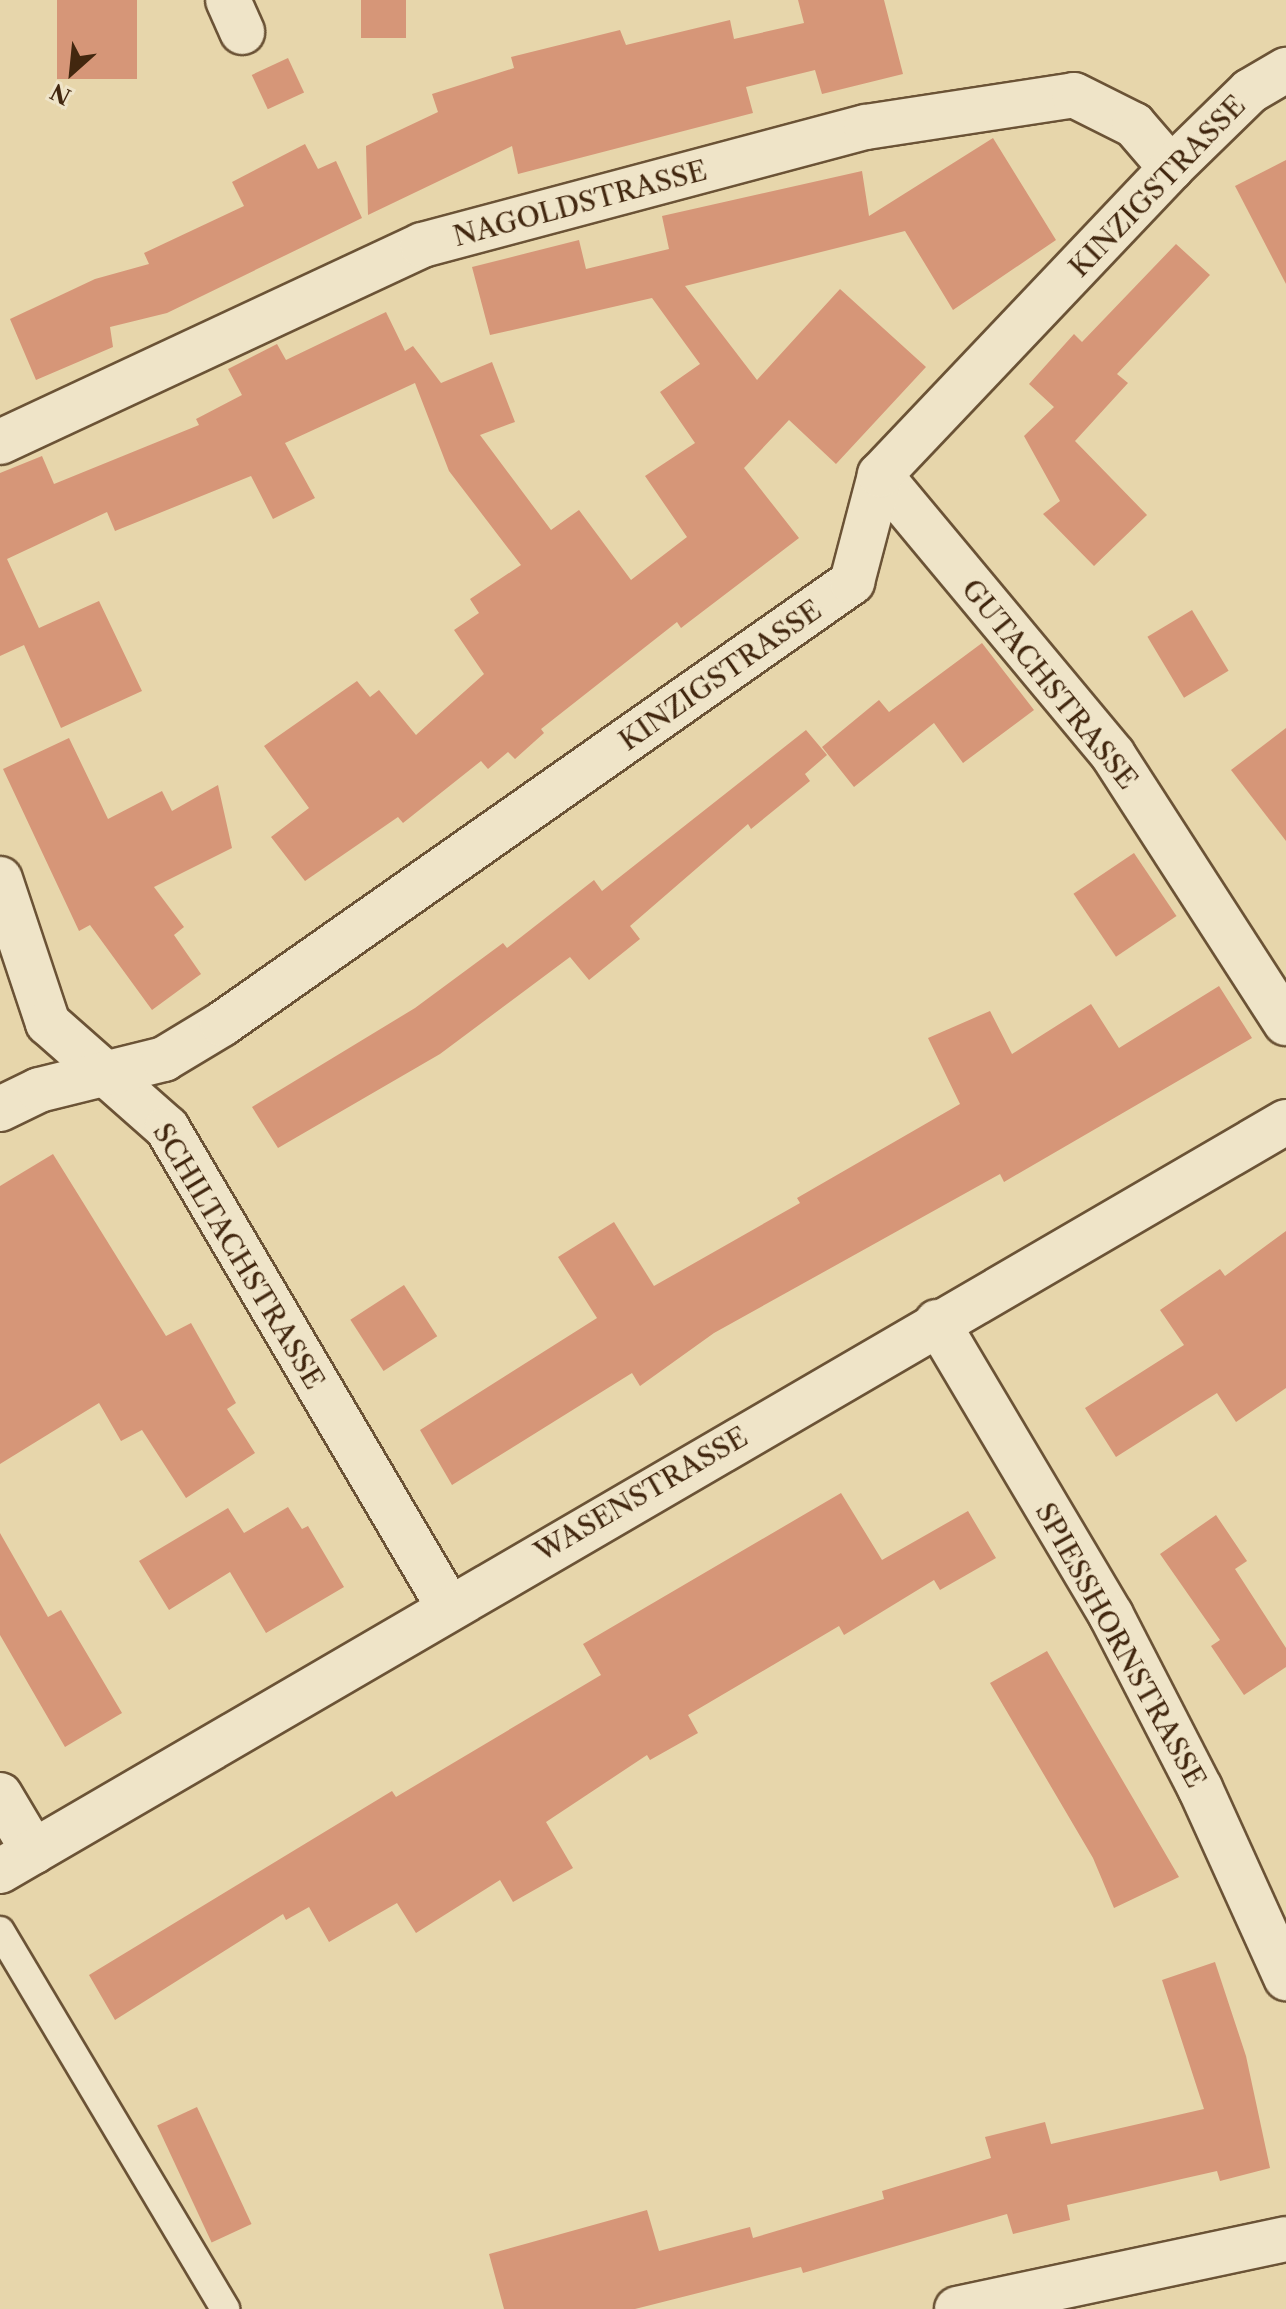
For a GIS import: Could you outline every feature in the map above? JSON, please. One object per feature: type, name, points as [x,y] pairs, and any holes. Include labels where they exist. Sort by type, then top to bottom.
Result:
[{"type":"street","name":"KINZIGSTRASSE","points":[[0,1109],[39,1090],[164,1059],[222,1024],[852,582],[880,475],[1171,168],[1250,91],[1286,70]]},
{"type":"street","name":"NAGOLDSTRASSE","points":[[0,442],[422,245],[866,127],[1074,95],[1134,125],[1171,168]]},
{"type":"street","name":"GUTACHSTRASSE","points":[[880,475],[1113,755],[1286,1023]]},
{"type":"street","name":"SCHILTACHSTRASSE","points":[[0,879],[48,1023],[167,1128],[448,1606]]},
{"type":"street","name":"WASENSTRASSE","points":[[17,1862],[448,1606],[1286,1122]]},
{"type":"street","name":"SPIESSHORNSTRASSE","points":[[937,1322],[1111,1615],[1200,1788],[1286,1978]]},
{"type":"street","points":[[0,1795],[17,1862]]},
{"type":"street","points":[[957,2309],[1286,2239]]},
{"type":"lane","points":[[0,1931],[225,2309]]},
{"type":"building","points":[[57,0],[137,0],[137,79],[57,79]]},
{"type":"building","points":[[361,0],[406,0],[406,38],[361,38]]},
{"type":"building","points":[[798,0],[884,0],[903,74],[822,94],[815,70],[746,87],[753,113],[518,174],[512,146],[368,215],[366,146],[438,112],[432,94],[514,68],[511,57],[620,30],[626,45],[730,20],[734,39],[804,23]]},
{"type":"building","points":[[288,58],[304,92],[268,109],[252,75]]},
{"type":"building","points":[[993,138],[1056,240],[953,310],[905,231],[685,286],[757,380],[840,289],[926,367],[836,464],[789,420],[744,468],[799,538],[681,628],[677,622],[541,729],[544,733],[515,759],[508,752],[488,769],[481,761],[403,823],[398,817],[305,881],[271,837],[309,808],[264,746],[357,681],[370,697],[379,690],[416,735],[484,674],[454,630],[479,613],[470,599],[521,565],[449,471],[415,383],[285,443],[315,498],[273,519],[251,476],[115,531],[107,512],[7,559],[39,628],[99,601],[142,691],[61,728],[24,645],[0,656],[0,473],[42,456],[54,484],[199,425],[196,419],[242,395],[228,369],[277,344],[286,360],[386,312],[405,351],[413,346],[441,383],[492,362],[515,422],[480,435],[551,530],[579,510],[631,580],[687,537],[645,476],[695,443],[660,392],[700,364],[652,298],[490,335],[472,267],[579,240],[586,269],[669,249],[662,216],[862,171],[869,216]]},
{"type":"building","points":[[305,144],[318,169],[336,161],[362,218],[167,313],[110,327],[113,347],[36,380],[10,319],[95,279],[149,264],[144,253],[244,206],[232,182]]},
{"type":"building","points":[[1286,160],[1286,284],[1235,186]]},
{"type":"building","points":[[1176,244],[1210,275],[1117,374],[1128,383],[1075,441],[1147,515],[1094,566],[1043,514],[1060,501],[1024,436],[1054,407],[1029,384],[1074,334],[1082,342]]},
{"type":"building","points":[[1192,610],[1229,671],[1184,698],[1147,637]]},
{"type":"building","points":[[982,643],[1034,710],[963,763],[934,723],[854,787],[822,747],[879,700],[889,712]]},
{"type":"building","points":[[1286,728],[1286,841],[1231,770]]},
{"type":"building","points":[[806,730],[827,755],[805,774],[810,781],[751,829],[748,824],[630,926],[640,939],[589,980],[570,957],[440,1054],[278,1148],[252,1107],[415,1008],[503,943],[507,948],[594,880],[602,891]]},
{"type":"building","points":[[69,738],[108,819],[162,791],[172,811],[218,785],[232,848],[154,887],[184,927],[174,935],[201,974],[152,1010],[90,925],[79,931],[3,769]]},
{"type":"building","points":[[1134,853],[1176,916],[1116,957],[1073,894]]},
{"type":"building","points":[[1219,986],[1252,1038],[1004,1182],[1000,1174],[714,1333],[640,1386],[632,1373],[452,1485],[420,1430],[597,1318],[558,1257],[614,1222],[654,1286],[800,1203],[797,1198],[960,1104],[928,1038],[990,1011],[1012,1054],[1091,1004],[1119,1048]]},
{"type":"building","points":[[53,1154],[166,1336],[191,1323],[236,1403],[227,1409],[255,1453],[186,1498],[142,1430],[121,1441],[99,1403],[0,1464],[0,1186]]},
{"type":"building","points":[[1286,1231],[1286,1388],[1236,1422],[1217,1393],[1116,1457],[1085,1408],[1184,1345],[1160,1310],[1220,1269],[1225,1276]]},
{"type":"building","points":[[404,1285],[437,1336],[384,1371],[350,1320]]},
{"type":"building","points":[[841,1493],[882,1560],[968,1511],[996,1558],[940,1590],[934,1580],[844,1635],[839,1626],[688,1715],[698,1733],[650,1760],[647,1755],[546,1822],[573,1868],[513,1902],[500,1880],[416,1933],[397,1903],[329,1942],[309,1907],[286,1920],[283,1914],[115,2020],[89,1975],[392,1791],[396,1797],[601,1675],[583,1644]]},
{"type":"building","points":[[288,1507],[302,1529],[308,1526],[344,1587],[266,1633],[230,1572],[169,1610],[139,1561],[228,1508],[244,1533]]},
{"type":"building","points":[[1216,1515],[1247,1561],[1235,1569],[1286,1648],[1286,1667],[1244,1695],[1211,1646],[1220,1640],[1160,1554]]},
{"type":"building","points":[[0,1533],[48,1617],[61,1610],[122,1713],[65,1747],[0,1635]]},
{"type":"building","points":[[1047,1651],[1179,1877],[1114,1908],[1093,1858],[990,1683]]},
{"type":"building","points":[[1215,1962],[1246,2056],[1270,2168],[1220,2181],[1217,2171],[1067,2205],[1070,2220],[1013,2234],[1007,2214],[803,2273],[801,2267],[635,2309],[504,2309],[489,2254],[647,2210],[659,2251],[750,2227],[753,2238],[884,2199],[882,2191],[991,2158],[985,2137],[1045,2122],[1051,2144],[1204,2109],[1162,1980]]},
{"type":"building","points":[[197,2107],[252,2224],[212,2243],[157,2126]]}]
